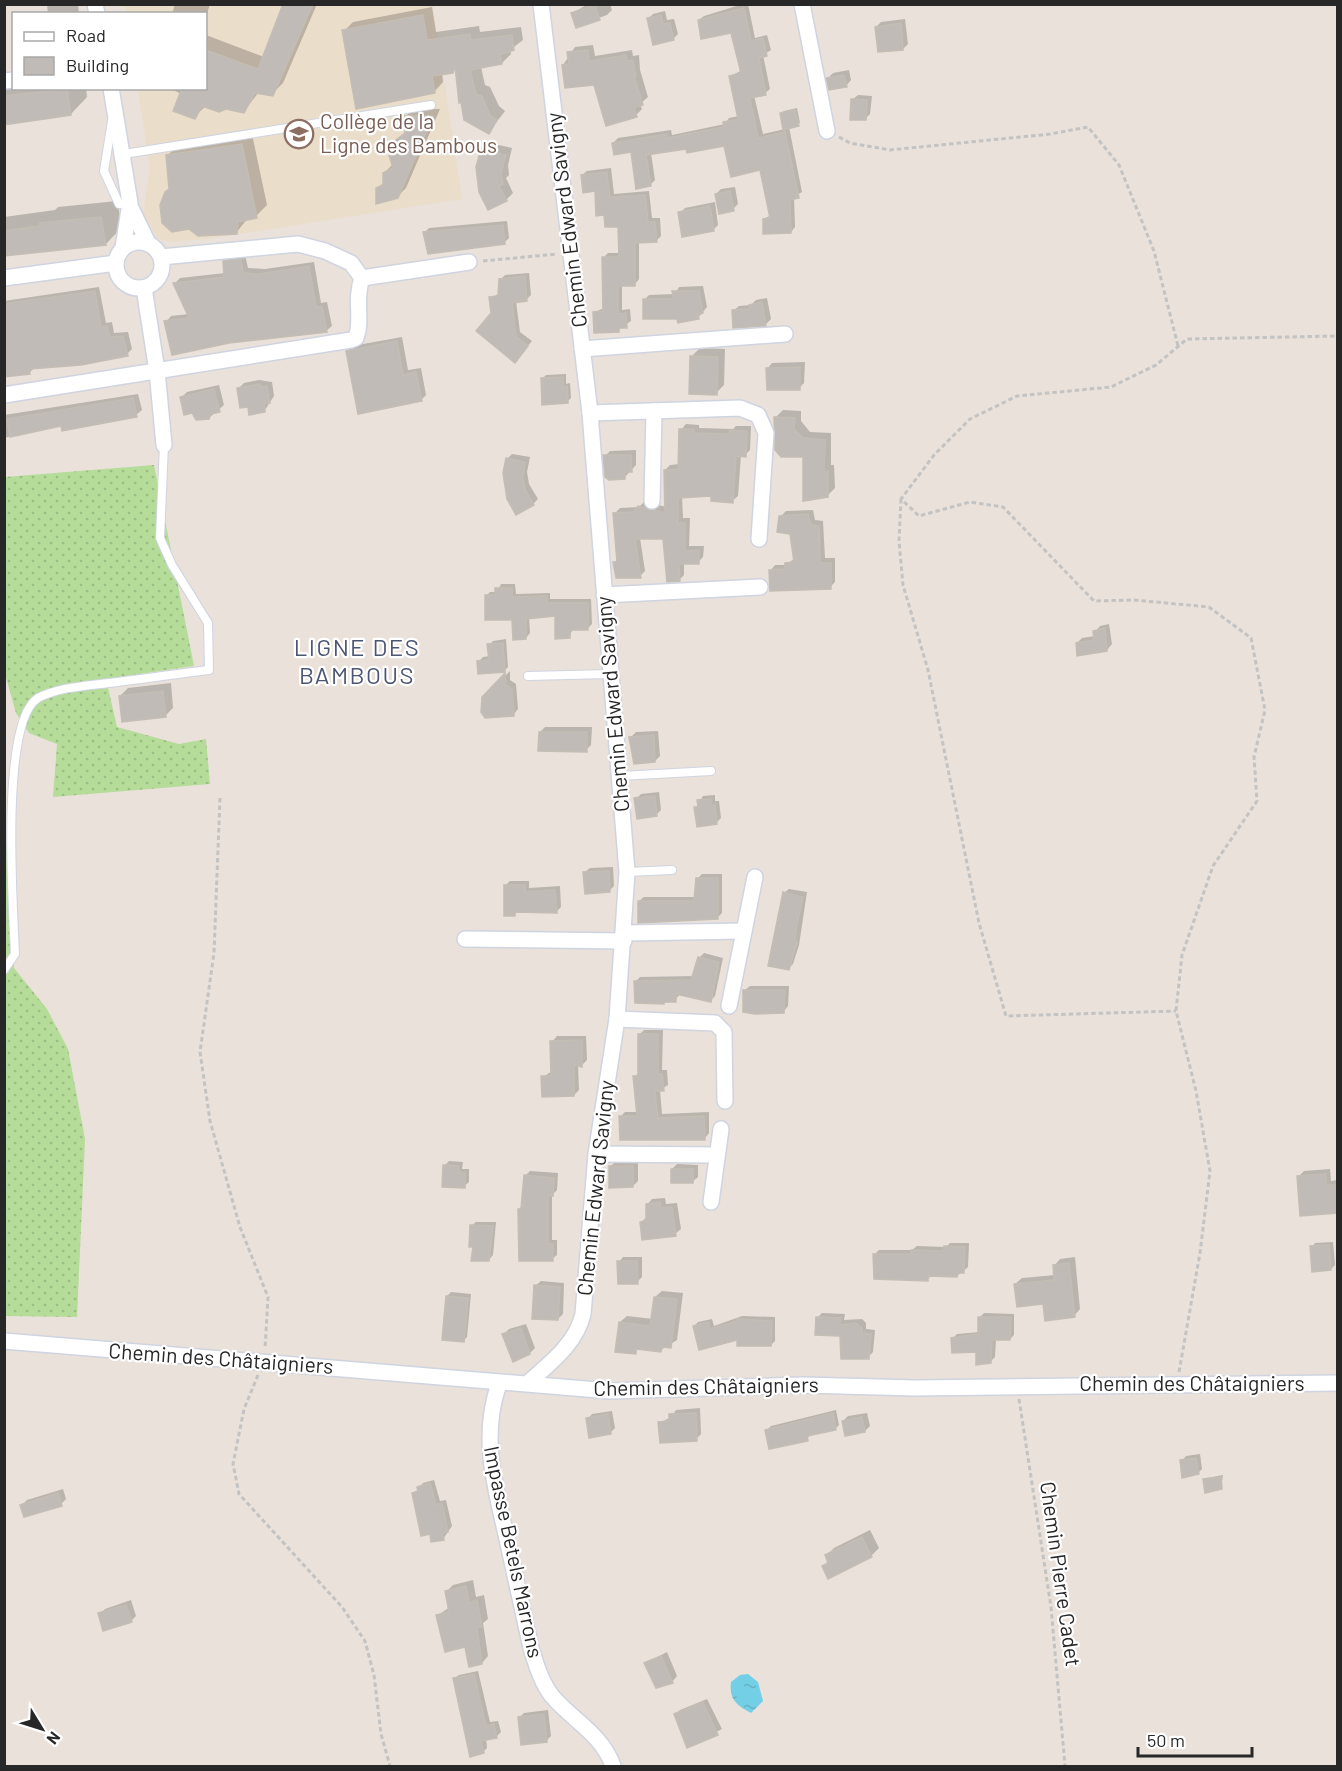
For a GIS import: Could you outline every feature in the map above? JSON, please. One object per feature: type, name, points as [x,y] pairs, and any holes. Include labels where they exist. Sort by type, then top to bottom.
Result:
[{"type":"street","name":"Chemin Edward Savigny","points":[[528,1383],[566,1347],[580,1324],[596,1154],[617,1019],[625,937],[627,872],[609,674],[590,413],[541,4]]},
{"type":"street","points":[[802,4],[827,131]]},
{"type":"street","points":[[111,90],[124,154],[130,205],[123,248],[116,263],[117,271],[124,282],[130,286],[144,288],[156,281],[160,274],[161,257],[148,243],[130,205]]},
{"type":"street","points":[[123,248],[132,242],[148,243]]},
{"type":"street","points":[[161,257],[298,244],[325,251],[351,263],[362,278]]},
{"type":"street","points":[[362,278],[469,262]]},
{"type":"street","points":[[4,278],[116,263]]},
{"type":"street","points":[[4,395],[357,338],[359,331],[357,294],[362,278]]},
{"type":"street","points":[[144,288],[157,371],[164,445]]},
{"type":"street","points":[[582,349],[785,334]]},
{"type":"street","points":[[590,413],[740,408],[758,415],[766,433],[759,539]]},
{"type":"street","points":[[652,501],[654,411]]},
{"type":"street","points":[[604,595],[760,587]]},
{"type":"street","points":[[729,1006],[755,877]]},
{"type":"street","points":[[465,939],[625,937],[744,932]]},
{"type":"street","points":[[617,1019],[715,1023],[721,1027],[724,1032],[725,1101]]},
{"type":"street","points":[[711,1202],[721,1129]]},
{"type":"street","points":[[596,1154],[717,1155]]},
{"type":"street","name":"Chemin des Châtaigniers","points":[[4,1341],[152,1354],[264,1360],[499,1384],[528,1383],[621,1391],[804,1385],[915,1388],[1177,1383],[1338,1383]]},
{"type":"street","name":"Impasse Betels Marrons","points":[[499,1384],[492,1403],[489,1461],[531,1648],[539,1673],[552,1695],[582,1721],[599,1741],[614,1767]]},
{"type":"lane","points":[[124,154],[431,105]]},
{"type":"lane","points":[[115,111],[106,144],[104,171],[119,204],[130,205]]},
{"type":"lane","points":[[4,970],[15,954],[10,764],[15,733],[24,710],[36,699],[62,689],[208,670],[208,623],[172,566],[160,538],[164,445]]},
{"type":"lane","points":[[528,676],[609,674]]},
{"type":"lane","points":[[620,776],[711,771]]},
{"type":"lane","points":[[627,872],[672,870]]},
{"type":"path","points":[[827,131],[850,143],[890,150],[1038,135],[1088,127],[1119,165],[1146,229],[1154,251],[1178,346]]},
{"type":"path","points":[[469,262],[572,251]]},
{"type":"path","points":[[1176,1011],[1006,1017],[979,923],[928,670],[903,585],[899,540],[902,499],[934,454],[970,419],[1017,396],[1111,387],[1156,365],[1187,339],[1338,336]]},
{"type":"path","points":[[902,499],[919,516],[970,502],[1003,507],[1094,601],[1134,600],[1209,607],[1251,638],[1265,710],[1254,757],[1257,801],[1213,866],[1182,955],[1176,1011],[1196,1091],[1210,1171],[1200,1253],[1177,1383]]},
{"type":"path","points":[[220,798],[214,953],[200,1052],[210,1121],[240,1227],[268,1297],[264,1360],[244,1409],[233,1464],[239,1494],[342,1608],[364,1641],[374,1675],[381,1734],[390,1767]]},
{"type":"path","name":"Chemin Pierre Cadet","points":[[1016,1386],[1051,1607],[1065,1767]]},
{"type":"shaded area","name":"Collège de la Ligne des Bambous","points":[[124,5],[433,5],[462,199],[207,239],[171,242],[158,239],[143,215],[150,168],[138,90],[207,90],[207,12],[126,12]]},
{"type":"green space","points":[[154,465],[194,666],[106,679],[117,727],[179,744],[206,739],[210,784],[53,797],[57,744],[29,733],[16,713],[5,674],[5,477]]},
{"type":"green space","points":[[4,822],[12,896],[14,968],[47,1009],[68,1049],[85,1139],[77,1317],[5,1316]]},
{"type":"water","points":[[748,1674],[758,1682],[763,1701],[751,1713],[735,1701],[731,1693],[731,1682],[740,1675]]},
{"type":"building","points":[[283,4],[313,4],[273,96],[255,93],[244,113],[226,109],[219,112],[202,106],[195,119],[173,111],[181,90],[207,90],[207,50],[258,69]]},
{"type":"building","points":[[595,5],[600,20],[576,28],[571,13]]},
{"type":"building","points":[[744,8],[751,41],[763,38],[767,56],[759,58],[766,95],[750,98],[758,138],[785,132],[799,198],[790,200],[791,233],[763,234],[763,219],[770,218],[760,170],[731,177],[724,146],[687,153],[686,149],[646,155],[651,186],[636,189],[631,152],[614,155],[612,143],[667,134],[667,138],[724,127],[723,122],[738,119],[729,76],[741,73],[731,33],[701,39],[698,20]]},
{"type":"building","points":[[423,15],[427,40],[470,34],[471,40],[512,35],[514,50],[500,55],[502,64],[470,70],[476,94],[482,96],[490,115],[497,120],[489,134],[464,120],[461,102],[459,103],[455,66],[453,73],[432,76],[435,93],[356,109],[342,30]]},
{"type":"building","points":[[661,15],[663,24],[670,23],[674,40],[653,45],[647,18]]},
{"type":"building","points":[[901,23],[903,50],[878,52],[875,27]]},
{"type":"building","points":[[588,50],[589,61],[626,55],[627,61],[633,60],[636,76],[634,76],[643,105],[634,107],[637,117],[606,126],[594,85],[565,88],[562,65],[569,64],[567,52]]},
{"type":"building","points":[[844,75],[847,87],[829,90],[826,78]]},
{"type":"building","points":[[67,90],[71,115],[4,125],[4,96]]},
{"type":"building","points":[[851,99],[867,100],[866,120],[850,120]]},
{"type":"building","points":[[795,110],[799,126],[783,130],[780,113]]},
{"type":"building","points":[[404,116],[433,116],[398,198],[376,204],[376,188],[383,185],[383,173],[393,168],[389,155],[398,152],[396,140],[405,133]]},
{"type":"building","points":[[242,144],[257,218],[238,222],[237,234],[198,236],[189,229],[172,232],[162,223],[160,205],[165,192],[169,189],[166,155]]},
{"type":"building","points":[[481,149],[506,155],[501,173],[503,184],[499,186],[507,201],[488,210],[479,192],[476,167]]},
{"type":"building","points":[[607,172],[610,197],[645,195],[648,222],[655,222],[657,242],[635,243],[635,286],[618,286],[618,314],[626,313],[627,328],[619,328],[619,332],[594,333],[593,312],[603,311],[602,257],[619,257],[618,227],[605,227],[604,215],[596,216],[595,191],[583,193],[581,175]]},
{"type":"building","points":[[730,191],[734,211],[719,214],[715,194]]},
{"type":"building","points":[[710,206],[714,231],[682,237],[678,212]]},
{"type":"building","points":[[101,217],[106,245],[4,256],[4,231],[40,226],[40,223]]},
{"type":"building","points":[[503,225],[505,244],[428,254],[423,232]]},
{"type":"building","points":[[241,259],[243,273],[259,274],[309,266],[316,307],[322,306],[327,332],[229,343],[172,355],[164,321],[189,318],[173,283],[224,277],[223,261]]},
{"type":"building","points":[[525,276],[527,301],[512,303],[516,336],[528,346],[515,363],[476,331],[491,313],[489,297],[498,296],[499,279]]},
{"type":"building","points":[[95,291],[101,327],[107,326],[110,337],[123,336],[128,356],[81,365],[29,369],[30,374],[4,377],[4,304]]},
{"type":"building","points":[[672,291],[699,291],[703,313],[698,315],[699,319],[678,323],[677,319],[643,319],[643,299],[674,299]]},
{"type":"building","points":[[762,302],[766,326],[733,328],[732,310],[750,309],[749,305]]},
{"type":"building","points":[[397,341],[403,375],[416,372],[422,401],[358,414],[346,351]]},
{"type":"building","points":[[690,356],[718,357],[717,395],[689,394]]},
{"type":"building","points":[[800,367],[800,390],[767,390],[766,368]]},
{"type":"building","points":[[563,377],[563,387],[567,386],[568,403],[542,405],[541,378]]},
{"type":"building","points":[[260,384],[260,387],[267,386],[270,403],[264,403],[265,412],[249,415],[248,407],[240,408],[237,388]]},
{"type":"building","points":[[214,389],[220,412],[211,414],[209,419],[196,420],[192,413],[184,415],[180,397]]},
{"type":"building","points":[[133,398],[137,417],[62,431],[61,426],[10,437],[7,419]]},
{"type":"building","points":[[774,417],[795,418],[794,429],[803,438],[825,440],[824,472],[828,471],[828,497],[803,501],[803,457],[781,457],[775,450]]},
{"type":"building","points":[[679,429],[694,429],[694,433],[729,434],[730,430],[747,431],[746,457],[736,456],[733,503],[711,501],[711,496],[678,498],[678,523],[685,523],[685,551],[699,550],[699,564],[679,564],[680,581],[667,582],[663,539],[635,539],[641,578],[616,578],[613,562],[617,562],[613,513],[633,512],[638,506],[665,513],[664,470],[678,469]]},
{"type":"building","points":[[603,455],[631,455],[632,472],[625,472],[625,479],[609,480],[605,477]]},
{"type":"building","points":[[506,458],[525,462],[523,478],[525,489],[534,505],[516,515],[507,499],[503,473]]},
{"type":"building","points":[[808,514],[811,525],[819,526],[820,563],[831,563],[831,589],[770,591],[769,570],[784,569],[785,563],[794,562],[790,534],[777,532],[779,516]]},
{"type":"building","points":[[495,588],[512,588],[512,597],[547,596],[547,603],[588,603],[588,630],[570,630],[570,638],[555,639],[555,616],[526,619],[526,639],[513,640],[512,620],[485,620],[485,595],[495,595]]},
{"type":"building","points":[[1105,628],[1107,651],[1077,656],[1076,643],[1094,640],[1093,631]]},
{"type":"building","points":[[503,643],[505,672],[478,674],[477,661],[489,660],[487,644]]},
{"type":"building","points":[[505,673],[506,685],[512,689],[514,716],[485,718],[481,712],[482,697]]},
{"type":"building","points":[[163,691],[166,717],[122,722],[119,696]]},
{"type":"building","points":[[539,732],[587,732],[587,752],[538,751]]},
{"type":"building","points":[[654,735],[655,762],[634,764],[629,737]]},
{"type":"building","points":[[655,796],[657,816],[637,819],[634,798]]},
{"type":"building","points":[[711,799],[711,805],[715,805],[717,824],[697,827],[694,807],[698,807],[697,800]]},
{"type":"building","points":[[609,871],[610,892],[585,894],[583,872]]},
{"type":"building","points":[[696,878],[718,878],[718,919],[638,923],[638,901],[694,901]]},
{"type":"building","points":[[504,885],[525,885],[525,892],[555,890],[557,913],[515,912],[515,916],[504,916]]},
{"type":"building","points":[[783,892],[803,897],[796,930],[795,941],[797,942],[789,970],[768,966]]},
{"type":"building","points":[[698,957],[719,962],[711,1002],[676,994],[676,1002],[635,1003],[634,981],[691,980]]},
{"type":"building","points":[[743,990],[785,990],[784,1013],[743,1012]]},
{"type":"building","points":[[638,1034],[658,1034],[658,1074],[662,1074],[664,1091],[655,1091],[658,1118],[704,1116],[705,1140],[620,1140],[619,1116],[637,1116],[633,1076],[638,1076]]},
{"type":"building","points":[[582,1040],[582,1067],[574,1065],[574,1096],[542,1097],[541,1076],[551,1076],[550,1041]]},
{"type":"building","points":[[443,1165],[459,1166],[459,1173],[465,1173],[465,1188],[442,1187]]},
{"type":"building","points":[[609,1166],[633,1166],[633,1187],[609,1188]]},
{"type":"building","points":[[671,1169],[693,1169],[693,1183],[671,1183]]},
{"type":"building","points":[[1326,1174],[1326,1185],[1338,1185],[1338,1213],[1300,1216],[1297,1176]]},
{"type":"building","points":[[524,1175],[554,1178],[553,1196],[548,1195],[548,1244],[553,1244],[553,1261],[519,1261],[518,1209],[521,1209]]},
{"type":"building","points":[[660,1202],[661,1208],[672,1207],[676,1236],[642,1240],[640,1222],[646,1221],[646,1204]]},
{"type":"building","points":[[470,1225],[493,1226],[489,1261],[471,1261],[473,1247],[469,1247]]},
{"type":"building","points":[[1329,1245],[1331,1270],[1312,1272],[1310,1246]]},
{"type":"building","points":[[944,1246],[965,1247],[964,1273],[958,1273],[957,1277],[928,1276],[928,1281],[874,1279],[873,1254],[911,1254],[911,1250],[944,1251]]},
{"type":"building","points":[[617,1261],[637,1261],[638,1284],[618,1284]]},
{"type":"building","points":[[1069,1263],[1075,1317],[1045,1321],[1043,1304],[1017,1307],[1014,1284],[1054,1280],[1053,1265]]},
{"type":"building","points":[[534,1285],[560,1287],[558,1320],[532,1319]]},
{"type":"building","points":[[446,1296],[468,1298],[464,1342],[442,1340]]},
{"type":"building","points":[[654,1297],[677,1299],[671,1348],[662,1347],[661,1352],[636,1349],[636,1354],[615,1352],[619,1322],[650,1326]]},
{"type":"building","points":[[816,1317],[841,1318],[840,1325],[856,1323],[862,1328],[862,1333],[871,1334],[869,1359],[841,1359],[840,1336],[815,1335]]},
{"type":"building","points":[[978,1317],[1011,1317],[1010,1340],[992,1340],[991,1363],[976,1365],[976,1352],[952,1353],[951,1338],[978,1334]]},
{"type":"building","points":[[737,1319],[772,1321],[771,1346],[737,1346],[737,1340],[699,1350],[693,1326],[708,1322],[710,1329],[737,1321]]},
{"type":"building","points":[[521,1328],[530,1354],[513,1362],[502,1334]]},
{"type":"building","points":[[696,1413],[697,1441],[660,1443],[658,1422],[669,1421],[669,1414]]},
{"type":"building","points":[[833,1413],[836,1430],[807,1436],[808,1441],[769,1449],[765,1430]]},
{"type":"building","points":[[608,1414],[611,1434],[589,1438],[586,1418]]},
{"type":"building","points":[[862,1417],[865,1432],[845,1436],[842,1421]]},
{"type":"building","points":[[1196,1458],[1199,1474],[1182,1478],[1180,1460]]},
{"type":"building","points":[[1221,1477],[1222,1489],[1205,1493],[1203,1479]]},
{"type":"building","points":[[430,1483],[436,1505],[442,1503],[448,1532],[443,1533],[444,1540],[431,1542],[430,1534],[421,1536],[412,1493],[418,1491],[417,1487]]},
{"type":"building","points":[[58,1493],[62,1506],[24,1517],[20,1505]]},
{"type":"building","points":[[862,1537],[872,1557],[828,1579],[822,1566],[828,1563],[825,1555]]},
{"type":"building","points":[[466,1586],[469,1603],[477,1600],[482,1627],[477,1628],[482,1664],[469,1667],[465,1647],[445,1652],[436,1615],[449,1612],[445,1591]]},
{"type":"building","points":[[126,1605],[132,1622],[103,1631],[98,1613]]},
{"type":"building","points":[[661,1656],[673,1683],[656,1688],[644,1663]]},
{"type":"building","points":[[474,1674],[486,1726],[494,1724],[497,1738],[481,1741],[484,1753],[470,1757],[453,1678]]},
{"type":"building","points":[[703,1702],[718,1735],[687,1748],[674,1714]]},
{"type":"building","points":[[544,1714],[547,1742],[521,1745],[518,1717]]},
{"type":"place","name":"Collège de la Ligne des Bambous","points":[[299,134]]},
{"type":"district","name":"LIGNE DES BAMBOUS","points":[[357,662]]}]
